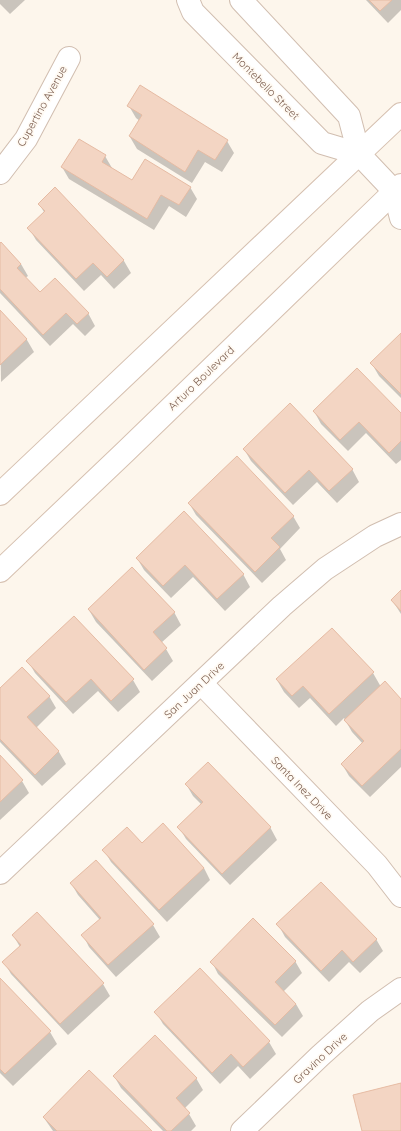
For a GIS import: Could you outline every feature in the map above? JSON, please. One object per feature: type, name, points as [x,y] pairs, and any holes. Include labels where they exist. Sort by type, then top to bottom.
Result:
[{"type":"street","name":"Montebello Street","points":[[188,0],[193,12],[322,143],[359,154]]},
{"type":"street","points":[[241,0],[349,116],[359,154],[399,190],[401,218]]},
{"type":"street","name":"Cupertino Avenue","points":[[0,173],[26,139],[69,58]]},
{"type":"street","points":[[0,494],[401,114]]},
{"type":"street","name":"Arturo Boulevard","points":[[0,571],[399,190]]},
{"type":"street","name":"San Juan Drive","points":[[0,873],[282,606],[325,569],[375,536],[401,524]]},
{"type":"street","name":"Santa Inez Drive","points":[[201,683],[377,865],[401,896]]},
{"type":"street","name":"Gravino Drive","points":[[242,1131],[320,1056],[370,1011],[401,989]]},
{"type":"building","points":[[369,0],[392,0],[380,11]]},
{"type":"building","points":[[140,85],[228,140],[215,160],[198,150],[185,172],[129,136],[142,115],[127,106]]},
{"type":"building","points":[[79,139],[106,155],[102,162],[132,180],[145,159],[191,187],[179,205],[161,195],[147,219],[61,167]]},
{"type":"building","points":[[55,187],[124,260],[107,277],[93,263],[76,279],[27,228],[45,211],[38,204]]},
{"type":"building","points":[[1,242],[21,264],[17,268],[40,292],[55,278],[89,313],[77,324],[66,313],[43,335],[0,289]]},
{"type":"building","points":[[0,310],[27,339],[0,365]]},
{"type":"building","points":[[401,333],[401,394],[370,363]]},
{"type":"building","points":[[357,368],[401,413],[401,441],[389,453],[359,422],[340,440],[313,411]]},
{"type":"building","points":[[290,403],[353,469],[329,491],[309,470],[285,493],[243,449]]},
{"type":"building","points":[[237,456],[294,516],[271,538],[280,547],[255,572],[188,503]]},
{"type":"building","points":[[184,511],[244,574],[217,599],[185,565],[163,586],[136,558]]},
{"type":"building","points":[[132,567],[175,612],[153,632],[167,648],[144,670],[88,609]]},
{"type":"building","points":[[401,590],[401,611],[391,600]]},
{"type":"building","points":[[74,616],[134,679],[111,701],[91,679],[66,702],[26,661]]},
{"type":"building","points":[[332,628],[374,672],[329,714],[303,686],[292,696],[276,679]]},
{"type":"building","points":[[22,667],[50,696],[27,717],[59,751],[35,775],[0,739],[0,688]]},
{"type":"building","points":[[385,681],[401,699],[401,749],[362,786],[341,764],[364,741],[344,720]]},
{"type":"building","points":[[0,755],[23,780],[0,802]]},
{"type":"building","points":[[208,762],[271,827],[222,874],[177,827],[203,802],[185,784]]},
{"type":"building","points":[[163,823],[204,868],[159,910],[102,850],[127,827],[142,843]]},
{"type":"building","points":[[96,860],[154,924],[108,965],[81,935],[101,918],[70,883]]},
{"type":"building","points":[[321,882],[377,939],[353,962],[342,950],[321,971],[276,924]]},
{"type":"building","points":[[37,912],[104,983],[60,1024],[2,962],[21,945],[12,935]]},
{"type":"building","points":[[253,918],[296,961],[275,982],[296,1004],[275,1025],[210,962]]},
{"type":"building","points":[[200,968],[270,1041],[243,1067],[231,1054],[212,1073],[154,1012]]},
{"type":"building","points":[[0,978],[51,1031],[5,1074],[0,1069]]},
{"type":"building","points":[[155,1035],[197,1078],[176,1098],[190,1113],[171,1131],[167,1131],[113,1076]]},
{"type":"building","points":[[89,1070],[152,1131],[57,1131],[43,1117]]},
{"type":"building","points":[[401,1083],[401,1131],[362,1131],[353,1095]]}]
